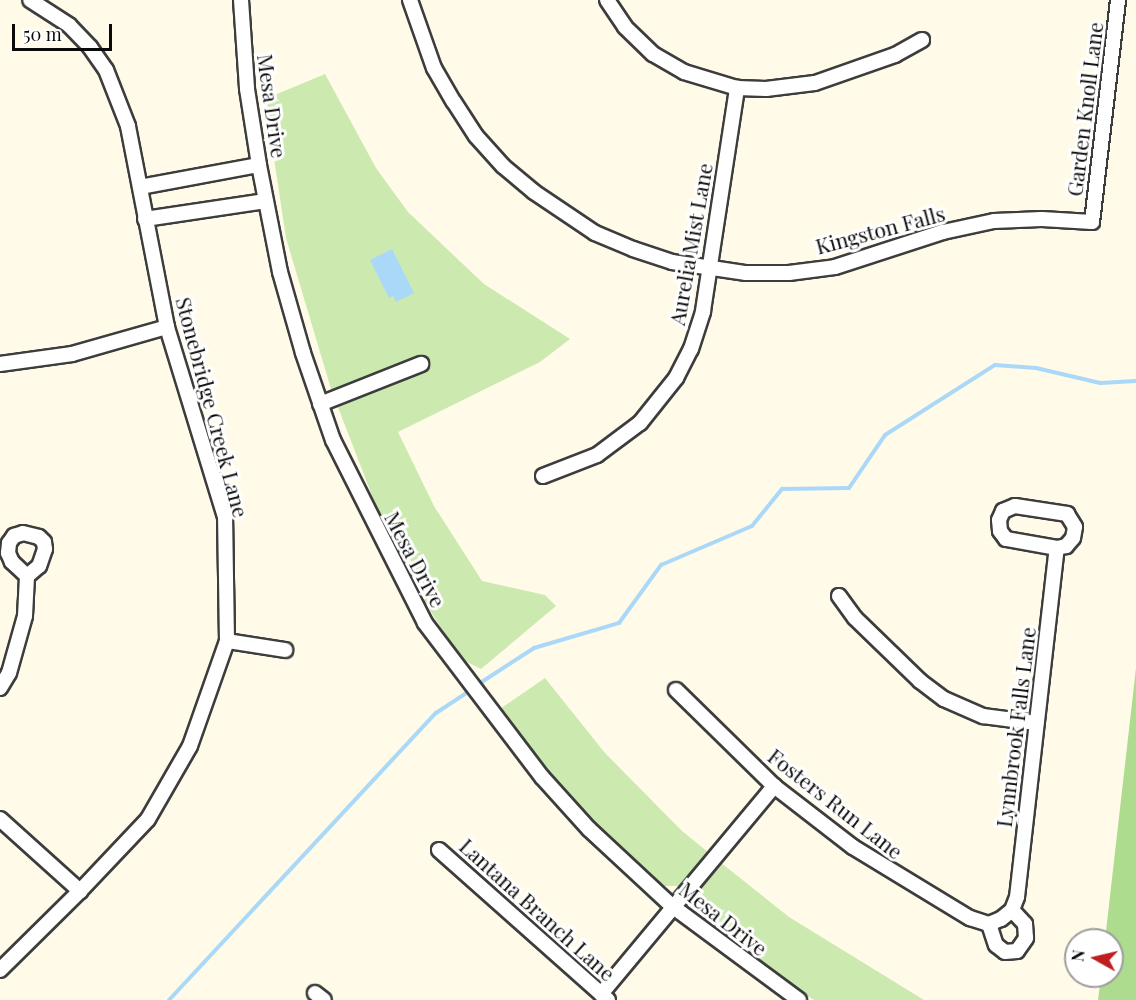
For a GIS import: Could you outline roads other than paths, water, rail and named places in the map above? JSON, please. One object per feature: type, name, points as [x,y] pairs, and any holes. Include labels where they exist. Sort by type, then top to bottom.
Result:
[{"type":"street","name":"Stonebridge Creek Lane","points":[[0,970],[80,891],[148,819],[190,746],[227,641],[225,517],[167,327],[128,126],[106,70],[90,46],[69,25],[30,0]]},
{"type":"street","name":"Mesa Drive","points":[[241,0],[247,89],[259,165],[280,272],[303,353],[333,440],[424,623],[542,777],[589,828],[672,906],[799,1000]]},
{"type":"street","name":"Kingston Falls","points":[[410,0],[434,68],[476,136],[503,166],[534,192],[596,233],[672,262],[746,273],[789,273],[835,267],[943,232],[994,221],[1042,219],[1092,222]]},
{"type":"street","points":[[607,0],[624,27],[653,54],[684,72],[737,88],[766,89],[815,83],[895,55],[922,40]]},
{"type":"street","name":"Garden Knoll Lane","points":[[1092,222],[1118,0]]},
{"type":"street","name":"Aurelia Mist Lane","points":[[543,476],[597,455],[640,423],[660,401],[691,349],[703,311],[737,88]]},
{"type":"street","points":[[140,186],[259,165]]},
{"type":"street","points":[[145,219],[266,201]]},
{"type":"street","points":[[0,364],[72,354],[167,327]]},
{"type":"street","points":[[320,404],[421,364]]},
{"type":"street","points":[[1015,506],[1067,514],[1074,522],[1075,533],[1070,543],[1057,548],[1006,539],[998,525],[1000,515],[1006,508],[1015,506]]},
{"type":"street","name":"Lynnbrook Falls Lane","points":[[1000,918],[1017,897],[1057,548]]},
{"type":"street","points":[[0,688],[9,673],[25,615],[27,576]]},
{"type":"street","points":[[839,596],[855,618],[920,681],[944,699],[983,716],[1037,723]]},
{"type":"street","points":[[227,641],[285,650]]},
{"type":"street","name":"Fosters Run Lane","points":[[676,690],[774,786],[888,870],[970,918],[1000,918]]},
{"type":"street","points":[[604,997],[672,906],[774,786]]},
{"type":"street","points":[[0,819],[80,891]]},
{"type":"street","name":"Lantana Branch Lane","points":[[439,850],[604,997]]},
{"type":"street","points":[[1000,918],[1025,924],[1026,938],[1017,951],[1005,952],[996,945],[1000,918]]},
{"type":"water","points":[[392,249],[414,293],[396,302],[393,296],[389,298],[370,260]]},
{"type":"waterway","points":[[477,685],[534,648],[619,623],[661,565],[752,526],[782,489],[849,488],[885,435],[995,365],[1036,368],[1100,383],[1136,381]]},
{"type":"waterway","points":[[169,1000],[436,713],[471,690]]}]
